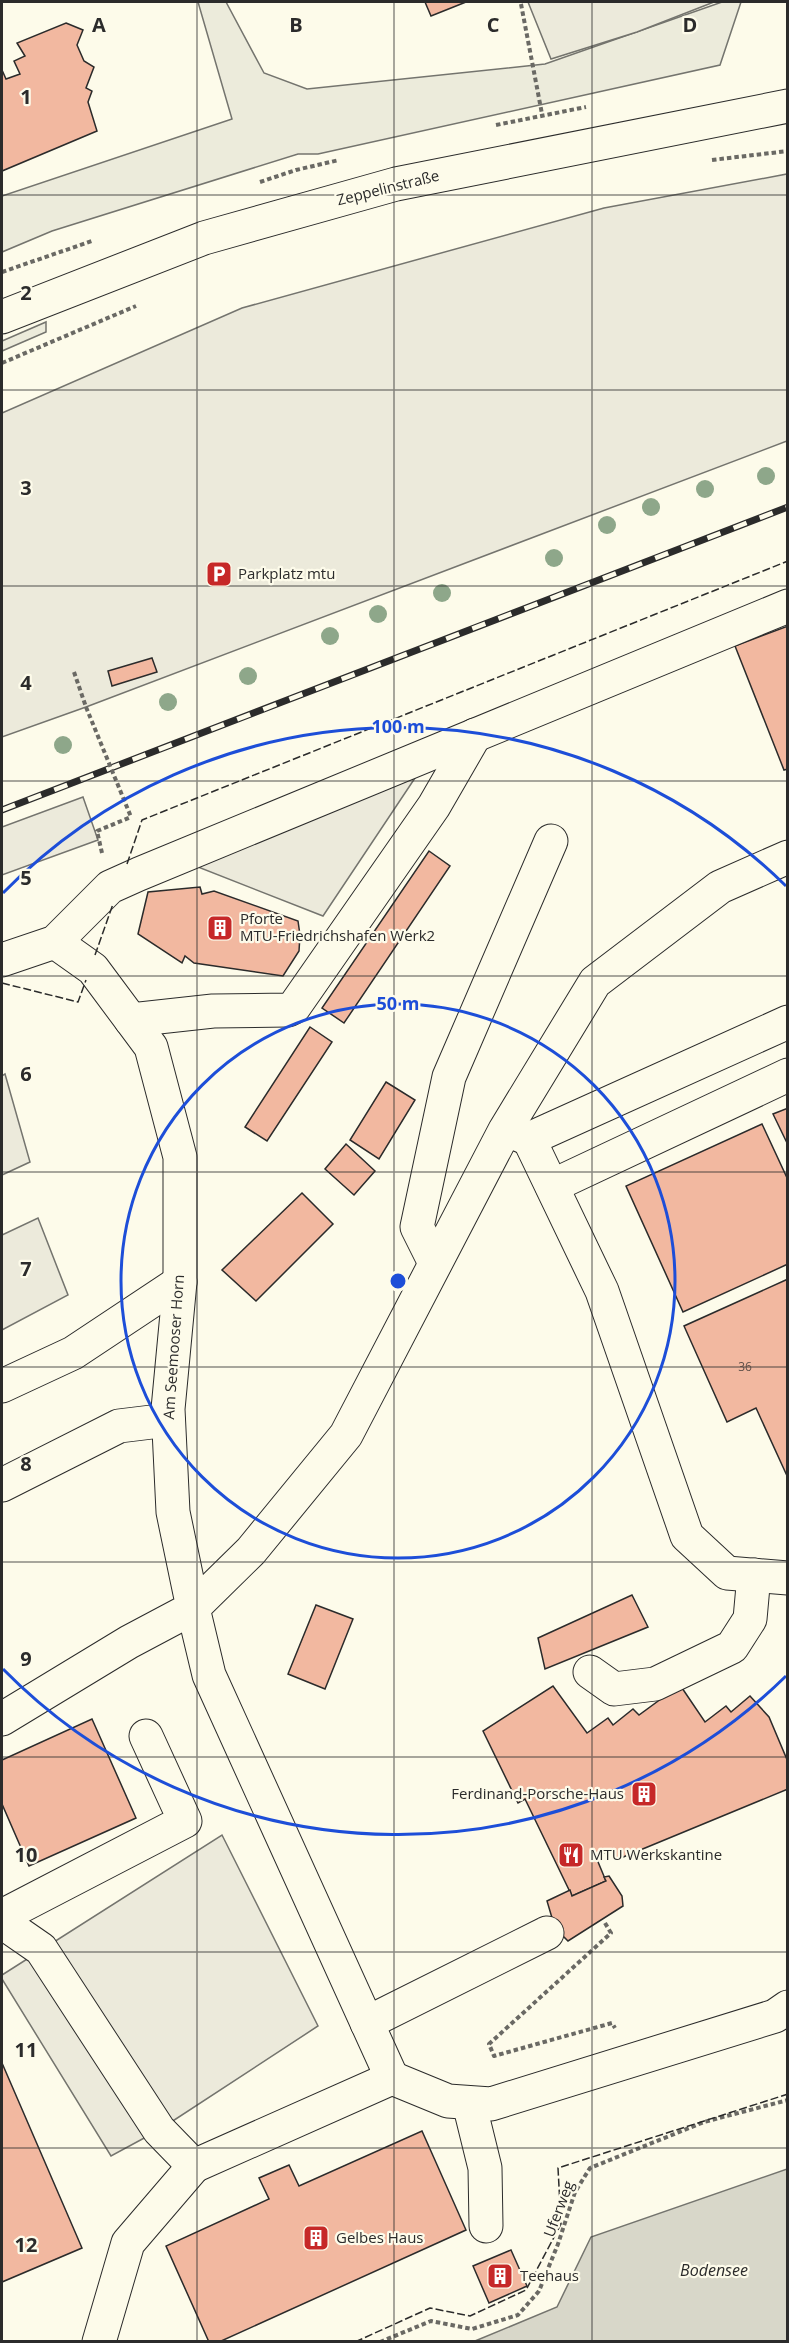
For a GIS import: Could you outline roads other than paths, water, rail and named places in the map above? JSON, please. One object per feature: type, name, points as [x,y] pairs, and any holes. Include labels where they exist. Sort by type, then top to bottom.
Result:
[{"type":"main road","name":"Zeppelinstraße","points":[[2,317],[204,238],[396,184],[788,106]]},
{"type":"main road","points":[[2,960],[55,942],[110,887],[788,606]]},
{"type":"main road","points":[[131,1020],[203,1012],[288,1010],[294,1007],[434,806],[475,735]]},
{"type":"main road","points":[[435,1263],[417,1227],[449,1077],[551,841]]},
{"type":"main road","points":[[2,1719],[129,1642],[193,1608],[251,1551],[346,1435],[435,1263],[517,1134],[595,982],[720,887],[788,857]]},
{"type":"main road","name":"Am Seemooser Horn","points":[[55,942],[93,969],[152,1047],[180,1157],[180,1282],[168,1420],[173,1512],[193,1608],[209,1675],[392,2078]]},
{"type":"main road","points":[[517,1134],[788,1022]]},
{"type":"main road","points":[[552,1186],[788,1075]]},
{"type":"main road","points":[[517,1134],[552,1186],[603,1292],[687,1536],[727,1573],[788,1578]]},
{"type":"main road","points":[[2,1386],[73,1353],[180,1282]]},
{"type":"main road","points":[[2,1485],[119,1426],[168,1420]]},
{"type":"main road","points":[[590,1672],[614,1689],[656,1684],[732,1647],[750,1619],[754,1575]]},
{"type":"main road","points":[[2,1916],[185,1821],[146,1736]]},
{"type":"main road","points":[[2,1922],[41,1949],[159,2130],[194,2166]]},
{"type":"main road","points":[[367,2023],[547,1933]]},
{"type":"main road","points":[[99,2342],[128,2243],[194,2166],[392,2078],[448,2101],[491,2104],[775,2016],[788,2007]]},
{"type":"main road","points":[[469,2103],[485,2168],[486,2226]]},
{"type":"water","name":"Bodensee","points":[[787,2169],[787,2341],[475,2341],[557,2307],[591,2237]]},
{"type":"railway","points":[[2,810],[788,507]]},
{"type":"place","name":"Parkplatz mtu","points":[[219,574]]},
{"type":"place","name":"Pforte MTU-Friedrichshafen Werk2","points":[[220,928]]},
{"type":"place","name":"Ferdinand-Porsche-Haus","points":[[644,1794]]},
{"type":"place","name":"MTU Werkskantine","points":[[571,1855]]},
{"type":"place","name":"Gelbes Haus","points":[[316,2238]]},
{"type":"place","name":"Teehaus","points":[[500,2276]]}]
